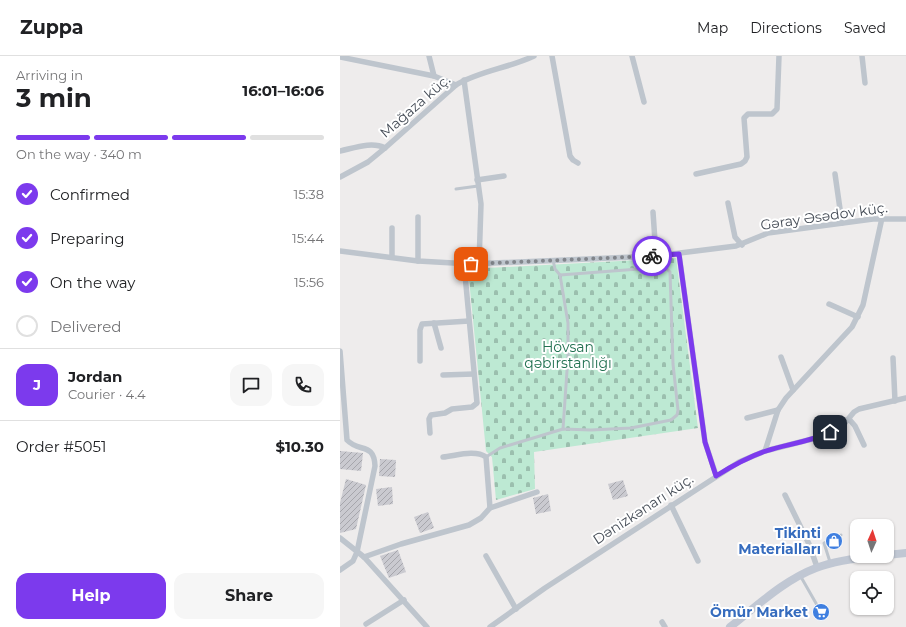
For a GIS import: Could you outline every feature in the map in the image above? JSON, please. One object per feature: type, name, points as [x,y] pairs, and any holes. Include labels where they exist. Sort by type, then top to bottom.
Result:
[{"type":"main road","points":[[894,554],[906,553]]},
{"type":"main road","points":[[730,627],[800,575],[817,567],[850,561]]},
{"type":"street","points":[[430,56],[434,76]]},
{"type":"street","name":"Mağaza küç.","points":[[340,177],[368,162],[418,120],[441,96],[464,80],[517,64],[534,56]]},
{"type":"street","points":[[552,56],[570,156],[578,163]]},
{"type":"street","points":[[632,56],[644,102]]},
{"type":"street","points":[[696,174],[741,164],[745,161],[747,157],[744,118],[748,114],[772,114],[777,109],[779,56]]},
{"type":"street","points":[[862,56],[865,84]]},
{"type":"street","points":[[340,57],[434,76],[456,85]]},
{"type":"street","points":[[464,80],[480,204],[479,264]]},
{"type":"street","points":[[340,151],[372,144],[378,144],[385,148]]},
{"type":"street","points":[[835,174],[842,223]]},
{"type":"street","points":[[478,183],[504,176]]},
{"type":"street","points":[[728,203],[735,237],[742,244]]},
{"type":"street","points":[[653,212],[656,256]]},
{"type":"street","points":[[418,217],[418,261]]},
{"type":"street","points":[[765,451],[778,410],[793,390],[852,327],[858,317],[863,305],[882,218]]},
{"type":"street","name":"Gəray Əsədov küç.","points":[[340,250],[418,261],[464,264],[656,256],[742,244],[768,233],[882,218],[906,219]]},
{"type":"street","points":[[392,228],[392,257]]},
{"type":"street","points":[[679,254],[705,442],[716,476]]},
{"type":"street","points":[[430,433],[429,419],[431,415],[445,413],[452,409],[476,406],[477,403],[464,264]]},
{"type":"street","points":[[829,304],[858,317]]},
{"type":"street","points":[[420,361],[420,326],[434,323],[469,322]]},
{"type":"street","points":[[434,323],[441,348]]},
{"type":"street","points":[[340,351],[342,392],[347,440],[350,443],[369,450],[373,453],[375,460],[369,502],[357,552],[353,561],[340,570]]},
{"type":"street","points":[[781,356],[793,390]]},
{"type":"street","points":[[893,358],[895,401]]},
{"type":"street","points":[[443,375],[474,374]]},
{"type":"street","name":"Dənizkənarı küç.","points":[[490,627],[516,608],[671,505],[739,462],[765,451],[820,437],[844,424],[854,412],[859,409],[906,398]]},
{"type":"street","points":[[746,418],[778,410]]},
{"type":"street","points":[[849,419],[855,426],[864,445]]},
{"type":"street","points":[[443,458],[476,453],[482,454],[486,457],[490,508]]},
{"type":"street","points":[[364,558],[401,544],[469,525],[481,518],[490,508],[537,492]]},
{"type":"street","points":[[785,495],[809,544],[817,567]]},
{"type":"street","points":[[671,505],[698,561]]},
{"type":"street","points":[[340,538],[364,558],[404,600],[427,627]]},
{"type":"street","points":[[486,556],[516,608]]},
{"type":"street","points":[[366,624],[404,600]]},
{"type":"lane","points":[[456,189],[478,183]]},
{"type":"lane","points":[[553,260],[555,269],[560,275],[568,323],[563,429]]},
{"type":"lane","points":[[486,457],[500,448],[563,429],[591,430],[631,428],[671,420],[677,415],[678,410],[673,364],[670,272],[668,269],[665,267],[560,275]]},
{"type":"lane","points":[[830,564],[824,543],[841,535]]},
{"type":"lane","points":[[800,575],[817,605]]},
{"type":"green space","name":"Hövsan qəbirstanlığı","points":[[676,258],[698,428],[534,452],[535,489],[496,500],[492,457],[486,451],[468,269]]},
{"type":"building","points":[[340,451],[363,453],[361,471],[340,469]]},
{"type":"building","points":[[380,459],[396,460],[395,477],[379,476]]},
{"type":"building","points":[[346,479],[366,485],[356,529],[340,533],[340,503]]},
{"type":"building","points":[[623,480],[628,496],[613,500],[608,484]]},
{"type":"building","points":[[392,487],[393,504],[378,506],[376,489]]},
{"type":"building","points":[[548,494],[551,511],[536,514],[533,498]]},
{"type":"building","points":[[428,512],[434,528],[420,533],[414,517]]},
{"type":"building","points":[[398,550],[406,572],[389,578],[380,556]]},
{"type":"way so far","points":[[471,264],[652,256]]},
{"type":"place","name":"Tikinti Materialları","points":[[834,541]]},
{"type":"place","name":"Ömür Market","points":[[821,612]]},
{"type":"route","points":[[652,256],[679,254],[705,442],[716,476],[739,462],[765,451],[810,440],[830,432]]}]
